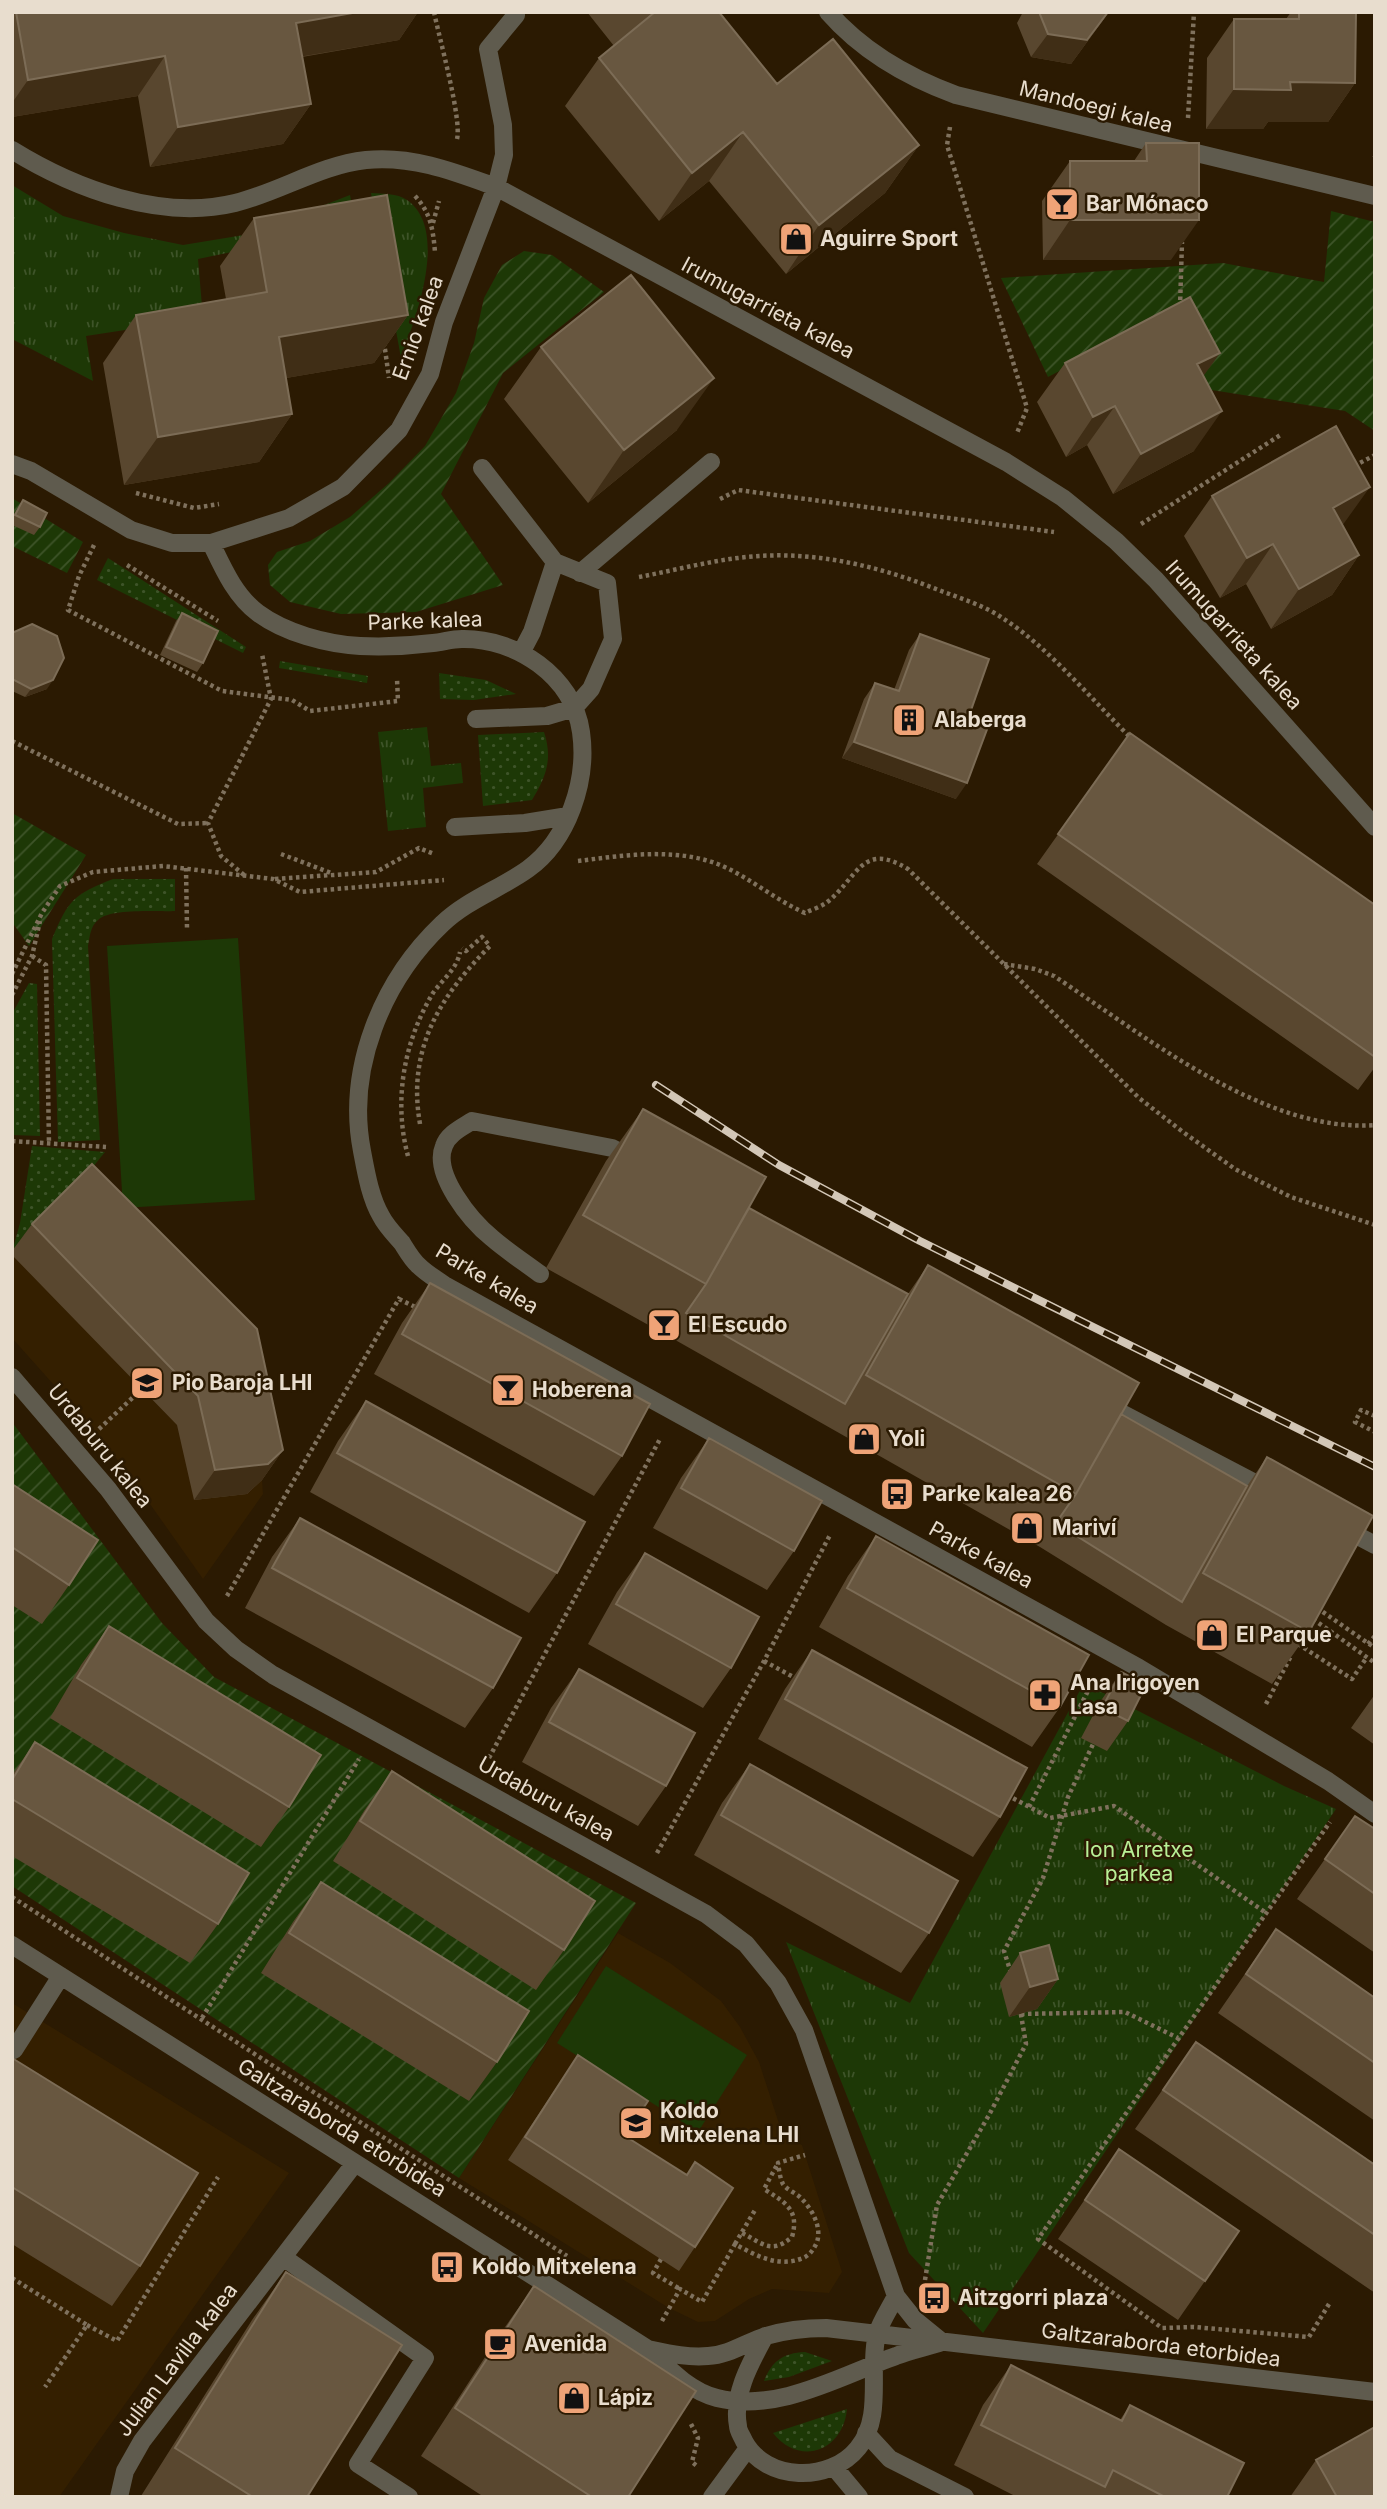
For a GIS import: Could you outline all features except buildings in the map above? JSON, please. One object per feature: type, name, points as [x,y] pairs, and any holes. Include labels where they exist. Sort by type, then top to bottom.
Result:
[{"type":"street","name":"Ernio kalea","points":[[211,543],[289,518],[343,487],[399,430],[430,374],[443,322],[496,187],[504,155],[503,125],[488,48],[516,15],[515,12]]},
{"type":"street","name":"Mandoegi kalea","points":[[828,12],[860,44],[893,67],[926,84],[956,95],[1375,197]]},
{"type":"street","name":"Irumugarrieta kalea","points":[[12,150],[74,184],[127,201],[175,209],[234,204],[323,169],[367,159],[412,162],[448,170],[496,187],[1006,461],[1063,498],[1116,541],[1156,580],[1375,827]]},
{"type":"street","points":[[580,573],[711,462]]},
{"type":"street","points":[[12,464],[31,471],[131,530],[172,543],[211,543]]},
{"type":"street","points":[[476,719],[547,716],[574,708],[591,689],[614,639],[607,583],[555,562],[482,468]]},
{"type":"street","name":"Parke kalea","points":[[211,543],[229,581],[255,612],[277,625],[315,638],[358,646],[396,646],[461,639],[495,642],[522,653],[545,669],[562,688],[574,708],[581,731],[581,777],[576,799],[548,851],[530,867],[479,896],[442,923],[418,951],[382,1007],[361,1069],[358,1104],[360,1141],[368,1181],[381,1216],[419,1266],[446,1286],[1139,1668],[1316,1774],[1375,1814]]},
{"type":"street","points":[[522,653],[532,632],[555,562]]},
{"type":"street","points":[[455,827],[568,816]]},
{"type":"street","points":[[541,1274],[490,1237],[456,1197],[444,1175],[440,1158],[444,1144],[452,1134],[472,1121],[612,1148],[649,1167]]},
{"type":"street","name":"Urdaburu kalea","points":[[12,1377],[108,1489],[206,1620],[236,1650],[273,1675],[706,1914],[746,1944],[778,1983],[804,2030],[896,2296],[915,2320],[942,2342]]},
{"type":"street","points":[[1092,1398],[1289,1500]]},
{"type":"street","points":[[1326,1519],[1375,1545]]},
{"type":"street","name":"Galtzaraborda etorbidea","points":[[12,1945],[648,2349],[684,2383],[715,2398],[760,2402],[794,2394],[942,2342]]},
{"type":"street","points":[[14,2050],[61,1976]]},
{"type":"street","name":"Julian Lavilla kalea","points":[[119,2497],[125,2471],[142,2441],[355,2163]]},
{"type":"street","points":[[283,2257],[425,2358],[358,2464],[409,2497]]},
{"type":"street","points":[[765,2336],[752,2361],[738,2401],[738,2428],[748,2448],[759,2459],[776,2469],[795,2474],[834,2467],[859,2447],[866,2434],[874,2402],[874,2364],[878,2333],[896,2296]]},
{"type":"street","name":"Galtzaraborda etorbidea","points":[[648,2349],[680,2355],[710,2356],[734,2350],[765,2336],[796,2329],[826,2328],[1375,2392]]},
{"type":"street","points":[[866,2434],[890,2459],[965,2497]]},
{"type":"street","points":[[712,2497],[748,2448]]},
{"type":"street","points":[[834,2467],[859,2497]]},
{"type":"path","points":[[434,12],[456,114]]},
{"type":"path","points":[[1188,128],[1194,12]]},
{"type":"path","points":[[956,95],[947,145],[1027,408]]},
{"type":"path","points":[[412,193],[423,204],[433,224],[436,261]]},
{"type":"path","points":[[1180,317],[1182,233]]},
{"type":"path","points":[[382,330],[390,382]]},
{"type":"path","points":[[1142,523],[1282,434]]},
{"type":"path","points":[[1350,468],[1375,456]]},
{"type":"path","points":[[718,500],[738,491],[1061,533]]},
{"type":"path","points":[[132,492],[194,508],[232,502]]},
{"type":"path","points":[[111,518],[79,576],[68,610],[222,691],[292,700],[310,710],[398,701],[396,646]]},
{"type":"path","points":[[607,583],[739,558],[825,558],[893,572],[1004,618],[1035,643],[1141,749]]},
{"type":"path","points":[[245,876],[221,856],[208,823],[271,698],[262,653],[264,648]]},
{"type":"path","points":[[12,741],[178,824],[208,823]]},
{"type":"path","points":[[12,974],[42,913],[60,886],[93,872],[163,866],[273,879],[376,872],[419,848]]},
{"type":"path","points":[[281,854],[335,875]]},
{"type":"path","points":[[530,867],[642,854],[691,858],[728,868],[782,903],[805,913],[825,904],[861,866],[874,859],[893,860],[908,869],[1139,1098],[1203,1147],[1235,1169],[1291,1197],[1375,1225]]},
{"type":"path","points":[[186,868],[187,928]]},
{"type":"path","points":[[273,879],[300,892],[456,879]]},
{"type":"path","points":[[12,995],[32,956],[42,913]]},
{"type":"path","points":[[412,1168],[405,1144],[401,1109],[403,1067],[420,1018],[429,1000],[459,957],[460,946],[466,951],[482,937],[490,946],[463,973],[442,1003],[426,1036],[417,1073],[416,1103],[421,1133]]},
{"type":"path","points":[[32,956],[46,965],[49,1144]]},
{"type":"path","points":[[1003,964],[1035,969],[1054,976],[1177,1058],[1224,1085],[1269,1104],[1324,1121],[1375,1125]]},
{"type":"path","points":[[12,1141],[106,1147]]},
{"type":"path","points":[[227,1597],[399,1299]]},
{"type":"path","points":[[96,1432],[142,1389]]},
{"type":"path","points":[[1375,1416],[1361,1410],[1355,1422],[1375,1432]]},
{"type":"path","points":[[483,1768],[659,1441]]},
{"type":"path","points":[[653,1860],[831,1535]]},
{"type":"path","points":[[1307,1627],[1317,1608],[1375,1648]]},
{"type":"path","points":[[1312,1618],[1375,1663]]},
{"type":"path","points":[[1266,1704],[1302,1635]]},
{"type":"path","points":[[1368,1644],[1375,1636]]},
{"type":"path","points":[[1298,1644],[1352,1679],[1367,1657]]},
{"type":"path","points":[[764,1661],[800,1681]]},
{"type":"path","points":[[1029,1807],[1094,1679]]},
{"type":"path","points":[[202,2018],[376,1731]]},
{"type":"path","points":[[1013,1979],[1004,1951],[1043,1878],[1068,1797],[1098,1735]]},
{"type":"path","points":[[1005,1794],[1050,1818],[1114,1806],[1266,1913]]},
{"type":"path","points":[[1329,2304],[1309,2337],[1194,2327],[1163,2328],[1038,2239],[1333,1819]]},
{"type":"path","points":[[12,1897],[571,2258]]},
{"type":"path","points":[[896,2296],[923,2294],[937,2205],[1026,2045],[1020,2006]]},
{"type":"path","points":[[1021,2014],[1125,2012],[1178,2038]]},
{"type":"path","points":[[742,2233],[767,2246],[776,2247],[792,2237],[794,2217],[791,2210],[764,2189],[778,2163],[805,2155]]},
{"type":"path","points":[[735,2244],[759,2258],[774,2261],[805,2258],[815,2249],[817,2223],[809,2207],[782,2184],[778,2163]]},
{"type":"path","points":[[12,2278],[117,2341],[218,2176]]},
{"type":"path","points":[[661,2259],[653,2273],[702,2302],[755,2210]]},
{"type":"path","points":[[669,2308],[680,2289]]},
{"type":"path","points":[[45,2387],[87,2325]]},
{"type":"shaded area","points":[[12,1252],[262,1480],[263,1494],[203,1579],[96,1432],[12,1338]]},
{"type":"shaded area","name":"Koldo Mitxelena LHI","points":[[618,1933],[670,1963],[721,2001],[740,2027],[759,2062],[784,2139],[802,2145],[842,2272],[829,2293],[772,2289],[749,2299],[715,2321],[698,2322],[669,2308],[459,2178]]},
{"type":"shaded area","points":[[12,2003],[289,2173],[59,2497],[12,2497]]},
{"type":"green space","points":[[12,185],[63,216],[124,233],[183,245],[250,234],[350,195],[356,226],[198,259],[203,318],[86,336],[93,381],[12,339]]},
{"type":"green space","points":[[371,193],[394,195],[407,200],[420,214],[426,232],[428,253],[425,276],[414,322],[401,358]]},
{"type":"green space","points":[[1331,211],[1375,222],[1375,431],[1345,411],[1205,389],[1167,315],[1048,377],[1001,278],[1223,263],[1324,282]]},
{"type":"green space","points":[[524,251],[552,255],[604,292],[503,373],[441,494],[503,585],[416,612],[341,614],[290,602],[270,585],[268,565],[277,552],[310,541],[350,517],[389,483],[425,446],[456,393],[474,343],[484,298],[502,265]]},
{"type":"green space","points":[[12,498],[83,542],[67,573],[12,546]]},
{"type":"green space","points":[[108,558],[246,647],[243,653],[97,580]]},
{"type":"green space","points":[[280,661],[368,676],[367,683],[279,668]]},
{"type":"green space","points":[[439,673],[486,680],[516,694],[474,700],[440,699]]},
{"type":"green space","points":[[427,727],[431,766],[461,763],[463,783],[423,788],[426,827],[388,831],[378,732]]},
{"type":"green space","points":[[544,732],[548,751],[547,768],[532,800],[483,806],[478,735]]},
{"type":"green space","points":[[12,813],[86,855],[29,946],[12,922]]},
{"type":"green space","points":[[113,879],[175,879],[175,911],[113,914],[104,916],[93,926],[88,946],[100,1140],[58,1142],[52,939],[63,915],[74,900]]},
{"type":"green space","points":[[238,938],[255,1200],[123,1208],[107,946]]},
{"type":"green space","points":[[29,983],[37,984],[40,1136],[12,1135],[12,1014]]},
{"type":"green space","points":[[32,1146],[105,1152],[71,1194],[12,1252],[20,1223]]},
{"type":"green space","points":[[12,1422],[162,1623],[214,1677],[636,1903],[459,2178],[12,1886]]},
{"type":"green space","name":"Ion Arretxe parkea","points":[[1084,1683],[1284,1786],[1336,1809],[983,2333],[909,2253],[786,1942],[910,2003]]},
{"type":"green space","points":[[606,1966],[747,2055],[698,2132],[557,2043]]},
{"type":"green space","points":[[805,2352],[832,2361],[789,2377],[764,2381],[779,2359]]},
{"type":"green space","points":[[847,2409],[838,2435],[819,2450],[795,2450],[773,2433]]},
{"type":"railway","points":[[656,1085],[779,1165],[920,1241],[1375,1467]]},
{"type":"place","name":"Bar Mónaco","points":[[1062,204]]},
{"type":"place","name":"Aguirre Sport","points":[[796,239]]},
{"type":"place","name":"Alaberga","points":[[909,720]]},
{"type":"place","name":"El Escudo","points":[[664,1325]]},
{"type":"place","name":"Pio Baroja LHI","points":[[147,1383]]},
{"type":"place","name":"Hoberena","points":[[508,1390]]},
{"type":"place","name":"Yoli","points":[[864,1439]]},
{"type":"place","name":"Parke kalea 26","points":[[897,1494]]},
{"type":"place","name":"Mariví","points":[[1027,1528]]},
{"type":"place","name":"El Parque","points":[[1212,1635]]},
{"type":"place","name":"Ana Irigoyen Lasa","points":[[1045,1695]]},
{"type":"place","name":"Koldo Mitxelena LHI","points":[[636,2123]]},
{"type":"place","name":"Koldo Mitxelena","points":[[447,2267]]},
{"type":"place","name":"Aitzgorri plaza","points":[[934,2298]]},
{"type":"place","name":"Avenida","points":[[500,2344]]},
{"type":"place","name":"Lápiz","points":[[574,2398]]}]
